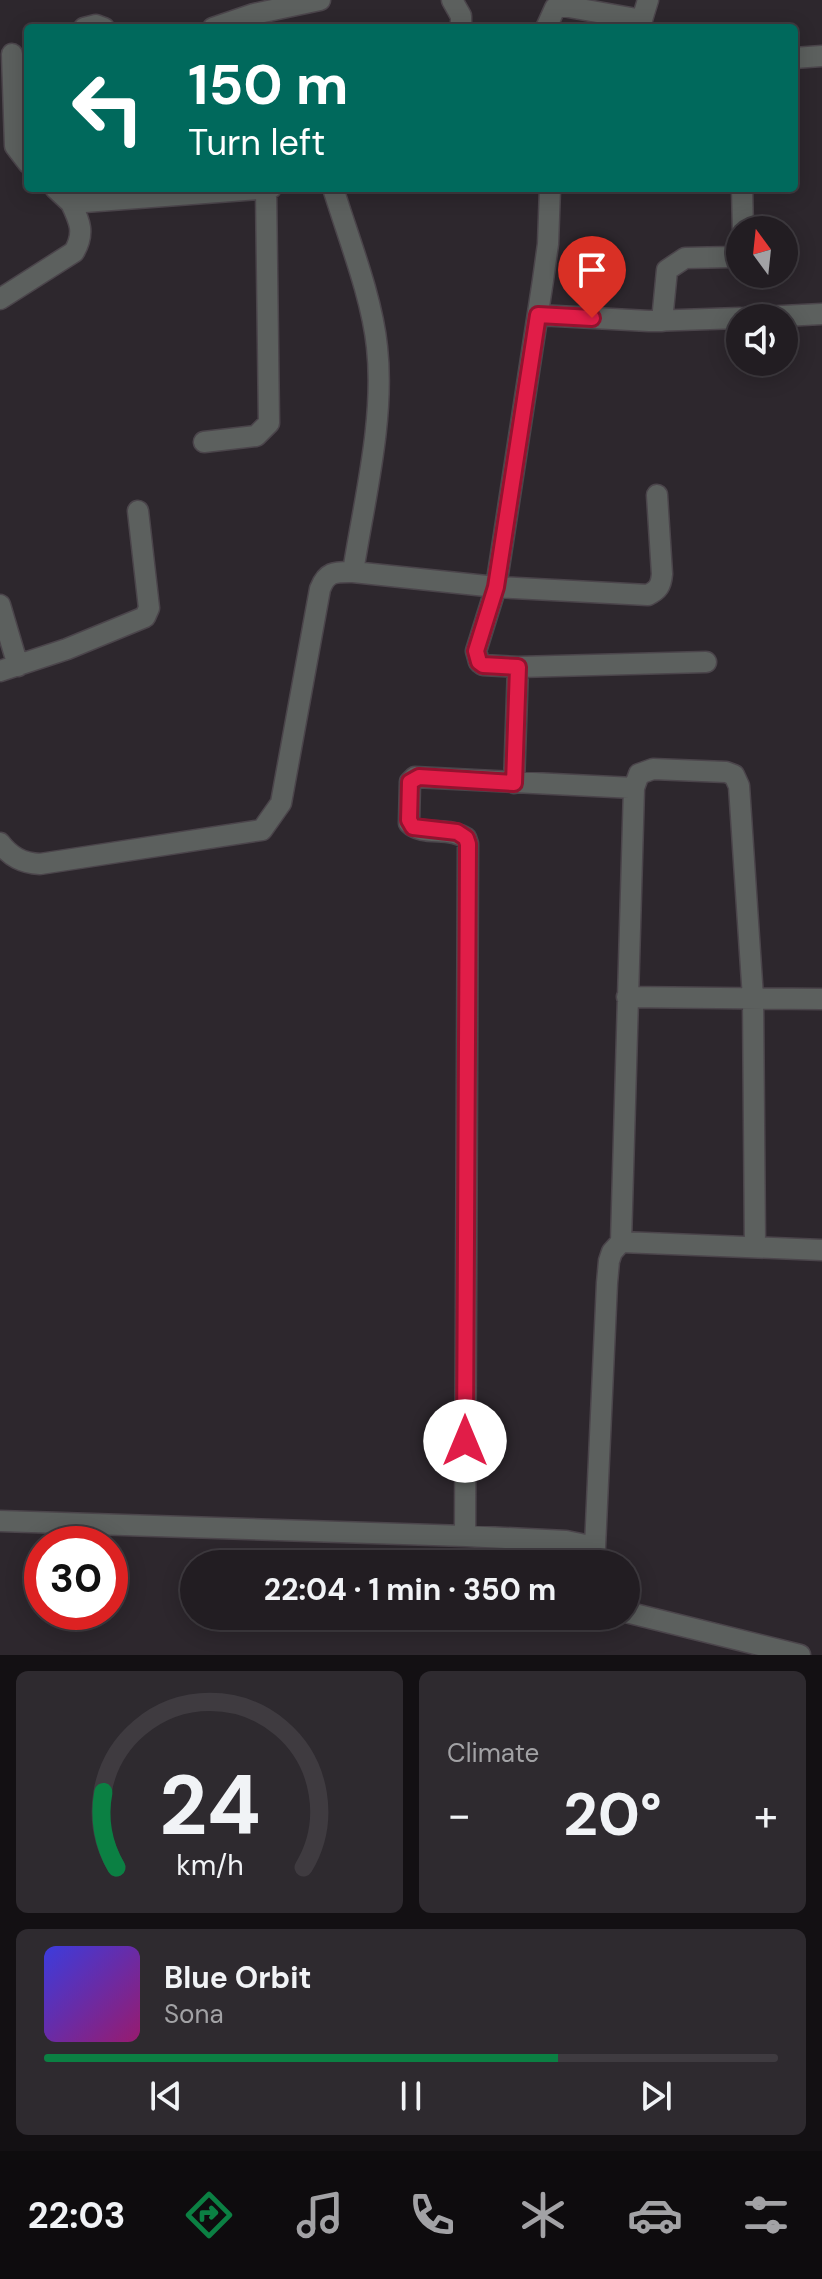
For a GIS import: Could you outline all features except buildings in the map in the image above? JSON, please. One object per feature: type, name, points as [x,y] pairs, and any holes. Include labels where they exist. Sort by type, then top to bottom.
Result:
[{"type":"street","points":[[225,24],[254,14],[320,0]]},
{"type":"street","points":[[452,0],[461,16],[461,24]]},
{"type":"street","points":[[642,24],[648,0]]},
{"type":"street","points":[[548,24],[555,8],[563,6],[631,18],[639,24]]},
{"type":"street","points":[[13,52],[8,139],[24,159]]},
{"type":"street","points":[[798,58],[822,56]]},
{"type":"street","points":[[0,299],[74,252],[81,240],[81,225],[71,203],[59,192]]},
{"type":"street","points":[[71,203],[216,192]]},
{"type":"street","points":[[204,442],[256,436],[269,423],[269,192]]},
{"type":"street","points":[[334,192],[372,319],[380,374],[377,419],[353,572]]},
{"type":"street","points":[[550,192],[548,244],[496,587],[476,657],[483,665],[518,667],[706,662]]},
{"type":"street","points":[[742,192],[743,216]]},
{"type":"street","points":[[662,321],[667,270],[685,258],[726,257]]},
{"type":"street","points":[[798,315],[822,314]]},
{"type":"street","points":[[538,315],[662,321],[726,319]]},
{"type":"street","points":[[0,843],[23,863],[40,864],[262,830],[281,803],[320,589],[328,575],[334,571],[353,572],[496,587],[648,595],[661,584],[662,574],[657,495]]},
{"type":"street","points":[[0,605],[9,668],[145,617],[149,608],[138,511]]},
{"type":"street","points":[[514,783],[518,667]]},
{"type":"street","points":[[595,1550],[607,1283],[609,1261],[621,1242],[634,788],[639,774],[653,769],[726,772],[737,780],[753,998],[755,1247]]},
{"type":"street","points":[[465,1536],[468,844],[466,838],[457,832],[413,827],[409,820],[410,782],[419,777],[634,788]]},
{"type":"street","points":[[627,997],[822,999]]},
{"type":"street","points":[[621,1242],[822,1250]]},
{"type":"street","points":[[0,1521],[566,1541],[583,1550]]},
{"type":"street","points":[[640,1615],[800,1655]]},
{"type":"route","points":[[465,1441],[468,844],[466,838],[457,832],[416,829],[409,823],[410,782],[412,778],[419,777],[514,783],[518,667],[483,665],[476,657],[476,651],[496,587],[538,315],[592,318]]}]
